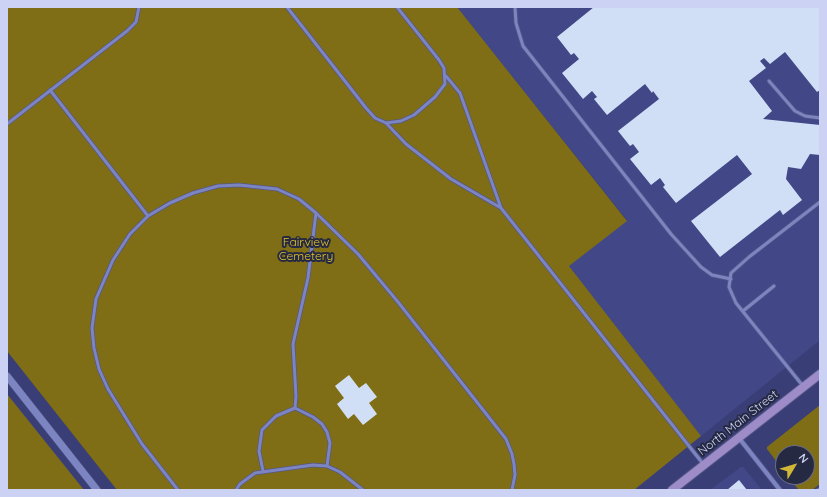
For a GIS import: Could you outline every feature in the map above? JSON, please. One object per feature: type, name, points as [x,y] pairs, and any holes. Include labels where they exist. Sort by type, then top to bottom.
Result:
[{"type":"main road","name":"North Main Street","points":[[672,490],[820,374]]},
{"type":"street","points":[[7,376],[97,490]]},
{"type":"street","points":[[739,438],[780,490]]},
{"type":"lane","points":[[7,124],[126,31],[136,22],[139,7]]},
{"type":"lane","points":[[287,7],[366,108],[379,121],[386,123],[401,121],[414,115],[442,90],[445,84],[446,76]]},
{"type":"lane","points":[[397,7],[439,60],[446,76],[460,93],[501,208],[704,465]]},
{"type":"lane","points":[[515,7],[516,23],[523,46],[666,228],[701,267],[712,275],[730,279]]},
{"type":"lane","points":[[769,81],[795,111],[805,116],[820,118]]},
{"type":"lane","points":[[50,90],[148,216]]},
{"type":"lane","points":[[386,123],[406,144],[451,179],[501,208]]},
{"type":"lane","points":[[178,490],[142,444],[108,389],[94,348],[93,312],[96,299],[106,273],[122,245],[148,216],[170,203],[193,193],[218,186],[239,185],[266,187],[285,192],[316,213],[358,254],[506,438],[514,464],[515,476],[512,490]]},
{"type":"lane","points":[[804,387],[736,303],[729,287],[731,273],[749,257],[820,202]]},
{"type":"lane","points":[[295,408],[296,396],[293,344],[308,278],[316,213]]},
{"type":"lane","points":[[742,311],[774,286]]},
{"type":"lane","points":[[263,471],[259,451],[262,430],[276,416],[295,408],[313,416],[322,424],[327,432],[330,443],[327,466]]},
{"type":"lane","points":[[236,490],[247,478],[263,471],[313,465],[327,466],[346,476],[363,490]]},
{"type":"shaded area","points":[[457,7],[820,7],[820,340],[701,436],[569,266],[627,220]]},
{"type":"shaded area","points":[[743,467],[762,490],[710,490]]},
{"type":"green space","name":"Fairview Cemetery","points":[[7,7],[457,7],[627,221],[569,266],[701,436],[634,490],[117,490],[7,351]]},
{"type":"green space","points":[[7,394],[84,490],[7,490]]},
{"type":"green space","points":[[820,405],[820,484],[812,490],[799,490],[795,485],[815,485],[815,445],[775,445],[775,460],[767,447]]},
{"type":"building","points":[[594,7],[820,7],[820,90],[817,92],[785,52],[770,64],[764,58],[760,61],[766,68],[749,81],[772,111],[763,119],[820,125],[820,155],[810,154],[801,169],[788,167],[786,179],[802,200],[783,215],[780,210],[720,257],[691,221],[752,174],[737,155],[676,203],[663,187],[665,185],[660,178],[651,185],[630,159],[639,152],[633,144],[630,146],[618,131],[659,99],[653,91],[652,93],[645,84],[607,115],[594,99],[597,97],[592,91],[583,99],[562,73],[579,59],[574,53],[571,55],[557,37]]},
{"type":"building","points":[[349,375],[359,388],[366,383],[377,397],[369,403],[377,414],[363,425],[354,414],[348,419],[337,404],[344,398],[335,386]]},
{"type":"building","points":[[739,480],[747,490],[727,490]]}]
